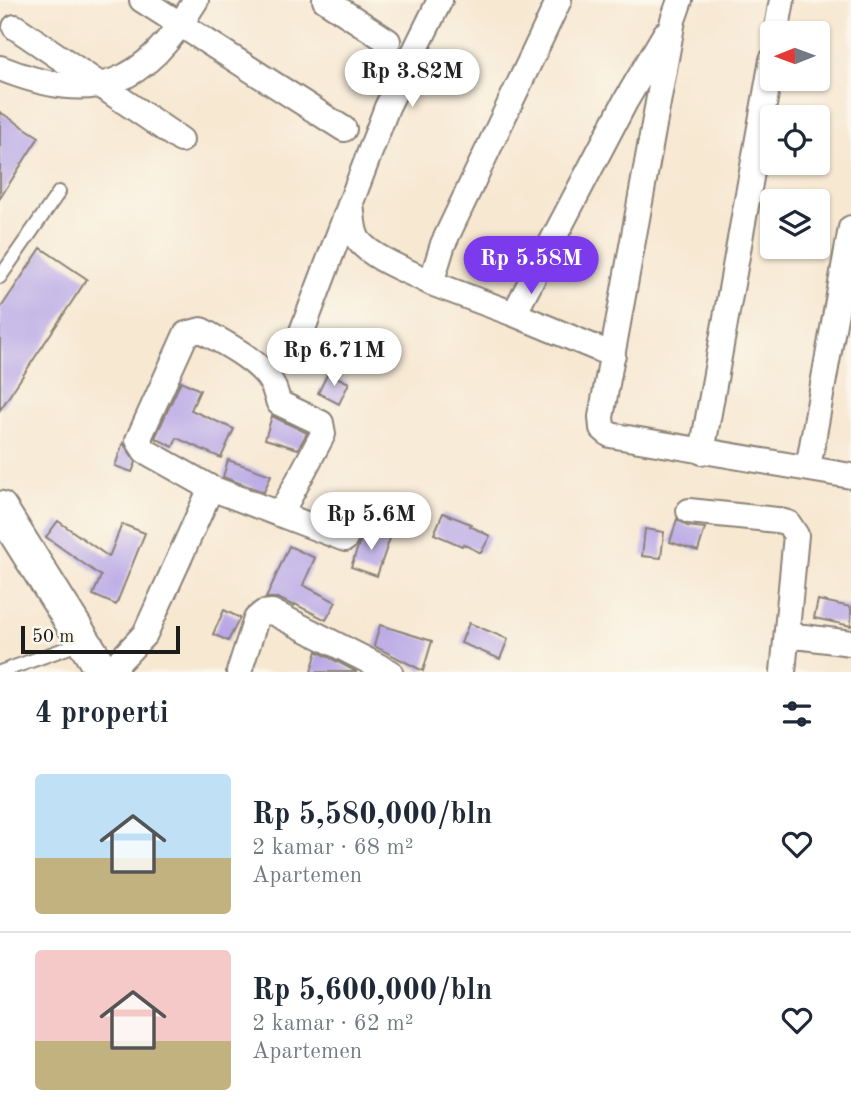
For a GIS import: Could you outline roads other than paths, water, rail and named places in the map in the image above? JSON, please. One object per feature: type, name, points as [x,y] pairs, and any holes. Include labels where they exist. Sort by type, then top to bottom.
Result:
[{"type":"main road","points":[[0,508],[103,672]]},
{"type":"street","points":[[142,0],[344,129]]},
{"type":"street","points":[[0,68],[25,78],[59,85],[101,86],[135,73],[162,49],[196,0]]},
{"type":"street","points":[[325,0],[388,41]]},
{"type":"street","points":[[302,334],[387,107],[440,0]]},
{"type":"street","points":[[431,283],[443,244],[559,0]]},
{"type":"street","points":[[778,21],[782,0]]},
{"type":"street","points":[[514,314],[676,10]]},
{"type":"street","points":[[676,10],[601,417],[602,428],[610,435],[851,476]]},
{"type":"street","points":[[15,27],[181,140]]},
{"type":"street","points":[[702,452],[766,91]]},
{"type":"street","points":[[351,204],[355,232],[360,242],[372,253],[431,283],[613,355]]},
{"type":"street","points":[[808,468],[851,228]]},
{"type":"street","points":[[281,513],[323,434],[321,423],[279,403],[267,376],[240,354],[201,330],[186,334],[138,440],[145,451],[211,488],[345,539]]},
{"type":"street","points":[[109,672],[145,634],[211,488]]},
{"type":"street","points":[[690,511],[777,520],[788,523],[796,535],[783,672]]},
{"type":"street","points":[[239,672],[256,618],[263,613],[272,612],[390,672]]},
{"type":"street","points":[[788,635],[851,643]]},
{"type":"lane","points":[[0,277],[59,192]]},
{"type":"lane","points":[[0,672],[84,642]]}]
